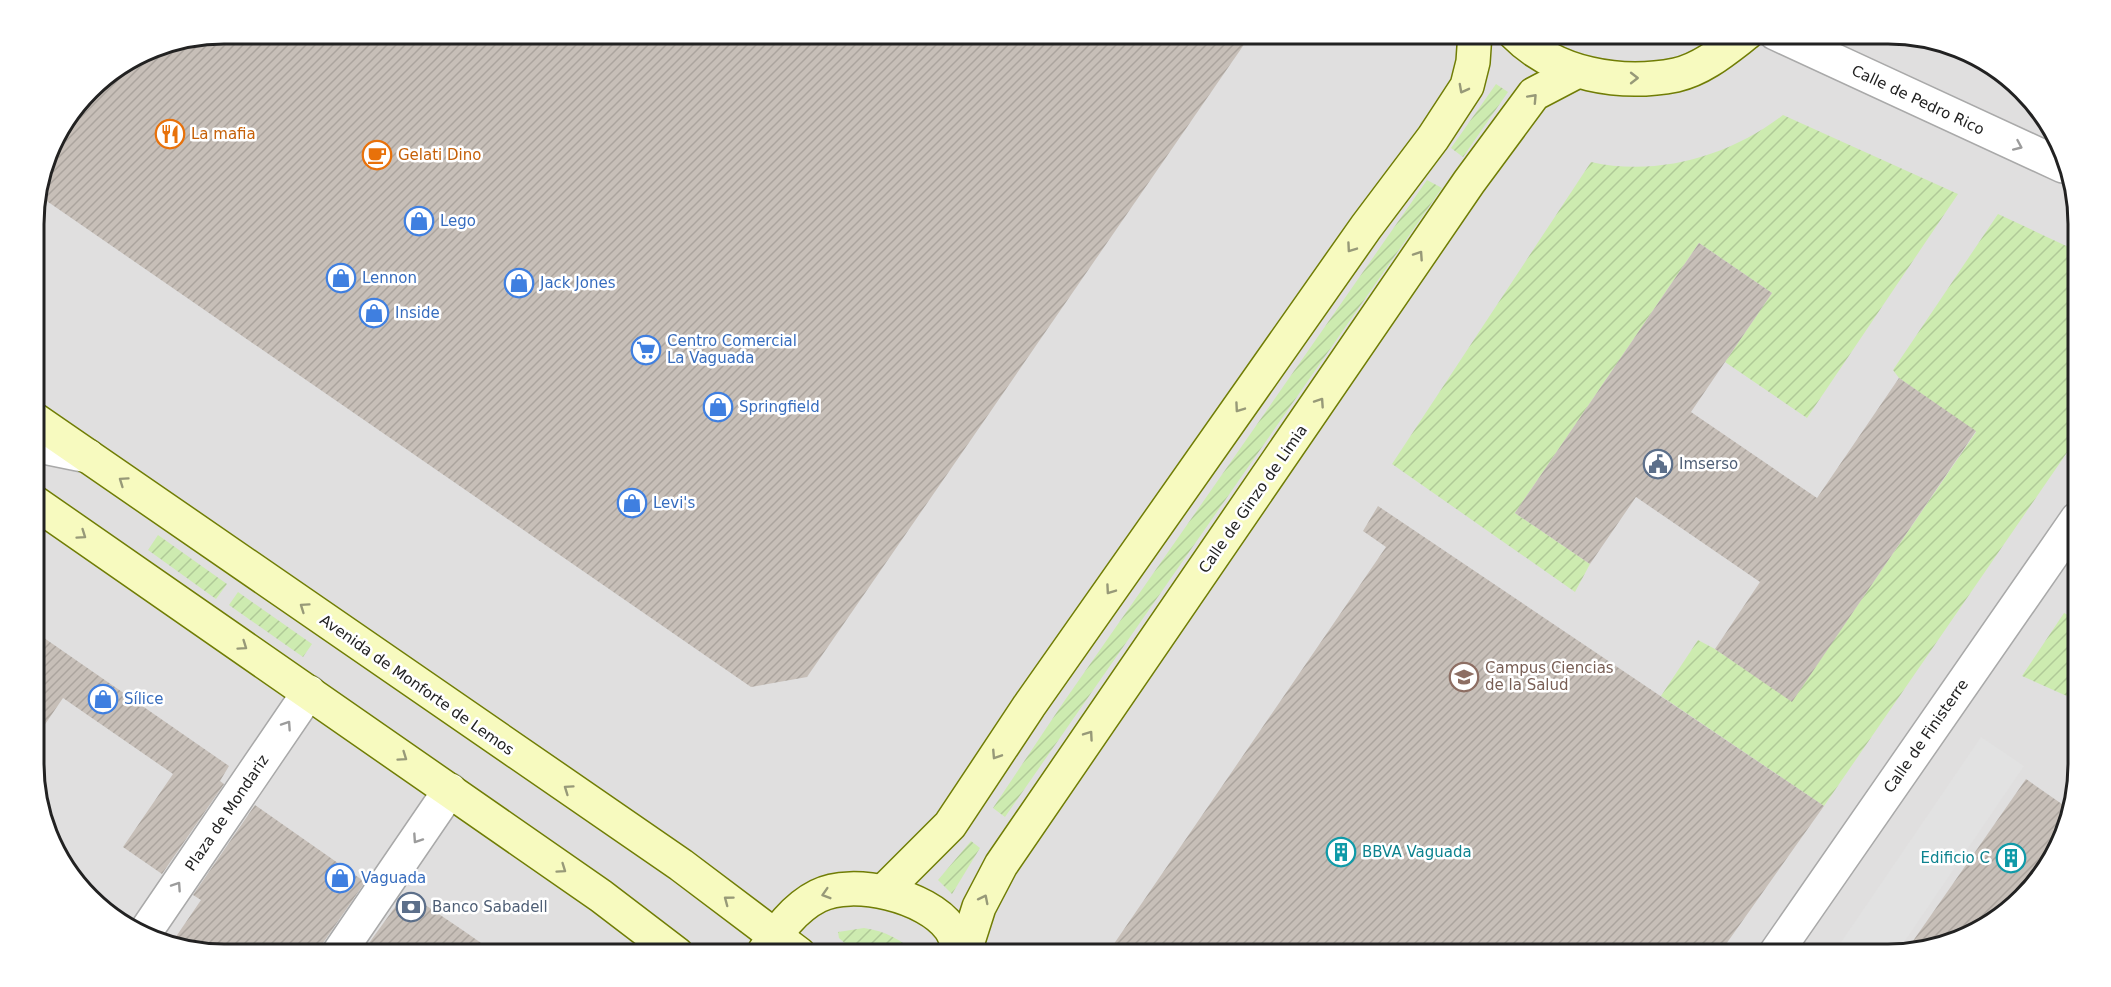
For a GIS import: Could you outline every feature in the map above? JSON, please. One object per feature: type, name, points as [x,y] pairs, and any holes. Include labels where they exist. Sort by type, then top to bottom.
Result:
[{"type":"main road","points":[[884,891],[950,825],[1029,706],[1366,227],[1433,138],[1467,86],[1473,62],[1474,43]]},
{"type":"main road","points":[[1527,43],[1576,72],[1609,78],[1678,75],[1712,60],[1734,43]]},
{"type":"main road","name":"Calle de Ginzo de Limia","points":[[967,944],[979,907],[1001,865],[1441,222],[1534,94],[1576,72]]},
{"type":"main road","name":"Avenida de Monforte de Lemos","points":[[44,426],[681,865],[774,944]]},
{"type":"main road","points":[[44,509],[624,912],[664,944]]},
{"type":"main road","name":"Calle de Ginzo de Limia","points":[[781,944],[795,912],[818,895],[848,889],[884,891],[927,909],[950,928],[958,944]]},
{"type":"street","name":"Calle de Pedro Rico","points":[[1797,43],[2057,163]]},
{"type":"street","points":[[44,447],[88,456]]},
{"type":"street","name":"Calle de Finisterre","points":[[1783,943],[2068,549]]},
{"type":"street","name":"Plaza de Mondariz","points":[[149,927],[309,692]]},
{"type":"street","points":[[345,944],[450,790]]},
{"type":"shaded area","points":[[1888,43],[1923,47],[1956,57],[1997,81],[2015,96],[2030,114],[2054,155],[2066,200],[2068,224],[2068,764],[2064,799],[2054,832],[2030,873],[2015,891],[1997,906],[1967,925],[1945,934],[1899,943],[224,944],[188,940],[155,930],[114,906],[96,891],[81,873],[57,832],[45,787],[44,212],[50,177],[57,155],[74,123],[96,96],[123,74],[155,57],[188,47],[212,44]]},
{"type":"shaded area","points":[[1981,737],[2024,766],[1904,942],[1840,943]]},
{"type":"green space","points":[[1496,84],[1508,92],[1463,157],[1451,148]]},
{"type":"green space","points":[[1783,115],[1958,194],[1807,418],[1725,362],[1772,293],[1699,243],[1515,513],[1590,564],[1575,592],[1392,464],[1591,162],[1641,167],[1692,160],[1740,142]]},
{"type":"green space","points":[[1427,180],[1442,188],[1005,817],[993,808],[1063,703]]},
{"type":"green space","points":[[1998,214],[2068,247],[2068,451],[1824,806],[1661,696],[1698,640],[1792,701],[1976,432],[1899,378],[1893,370]]},
{"type":"green space","points":[[158,535],[227,584],[216,599],[148,550]]},
{"type":"green space","points":[[238,592],[312,644],[303,657],[229,605]]},
{"type":"green space","points":[[2064,613],[2068,615],[2068,697],[2022,676]]},
{"type":"green space","points":[[971,841],[980,848],[952,894],[938,880]]},
{"type":"green space","points":[[864,928],[879,931],[904,944],[845,944],[839,938],[838,932]]},
{"type":"building","name":"Centro Comercial La Vaguada","points":[[1245,43],[807,677],[751,687],[45,200],[50,177],[62,144],[74,123],[96,96],[123,74],[155,57],[188,47],[212,44]]},
{"type":"building","name":"Imserso","points":[[1699,243],[1772,293],[1691,412],[1817,498],[1899,378],[1976,431],[1792,702],[1715,649],[1760,582],[1636,497],[1590,564],[1515,513]]},
{"type":"building","name":"Campus Ciencias de la Salud","points":[[1378,506],[1824,806],[1727,943],[1114,943],[1386,547],[1363,531]]},
{"type":"building","points":[[44,638],[229,766],[220,781],[224,784],[162,874],[123,847],[173,774],[63,698],[44,726]]},
{"type":"building","name":"Edificio C","points":[[2026,779],[2063,804],[2054,832],[2043,854],[2015,891],[1997,906],[1967,925],[1945,934],[1913,941]]},
{"type":"building","points":[[255,805],[365,882],[323,944],[224,944],[176,937],[201,900],[193,895]]},
{"type":"building","points":[[406,892],[482,944],[368,944]]},
{"type":"place","name":"La mafia","points":[[170,134]]},
{"type":"place","name":"Gelati Dino","points":[[377,155]]},
{"type":"place","name":"Lego","points":[[419,221]]},
{"type":"place","name":"Lennon","points":[[341,278]]},
{"type":"place","name":"Jack Jones","points":[[519,283]]},
{"type":"place","name":"Inside","points":[[374,313]]},
{"type":"place","name":"Centro Comercial La Vaguada","points":[[646,350]]},
{"type":"place","name":"Springfield","points":[[718,407]]},
{"type":"place","name":"Imserso","points":[[1658,464]]},
{"type":"place","name":"Levi's","points":[[632,503]]},
{"type":"place","name":"Campus Ciencias de la Salud","points":[[1464,677]]},
{"type":"place","name":"Sílice","points":[[103,699]]},
{"type":"place","name":"BBVA Vaguada","points":[[1341,852]]},
{"type":"place","name":"Edificio C","points":[[2011,858]]},
{"type":"place","name":"Vaguada","points":[[340,878]]},
{"type":"place","name":"Banco Sabadell","points":[[411,907]]}]
